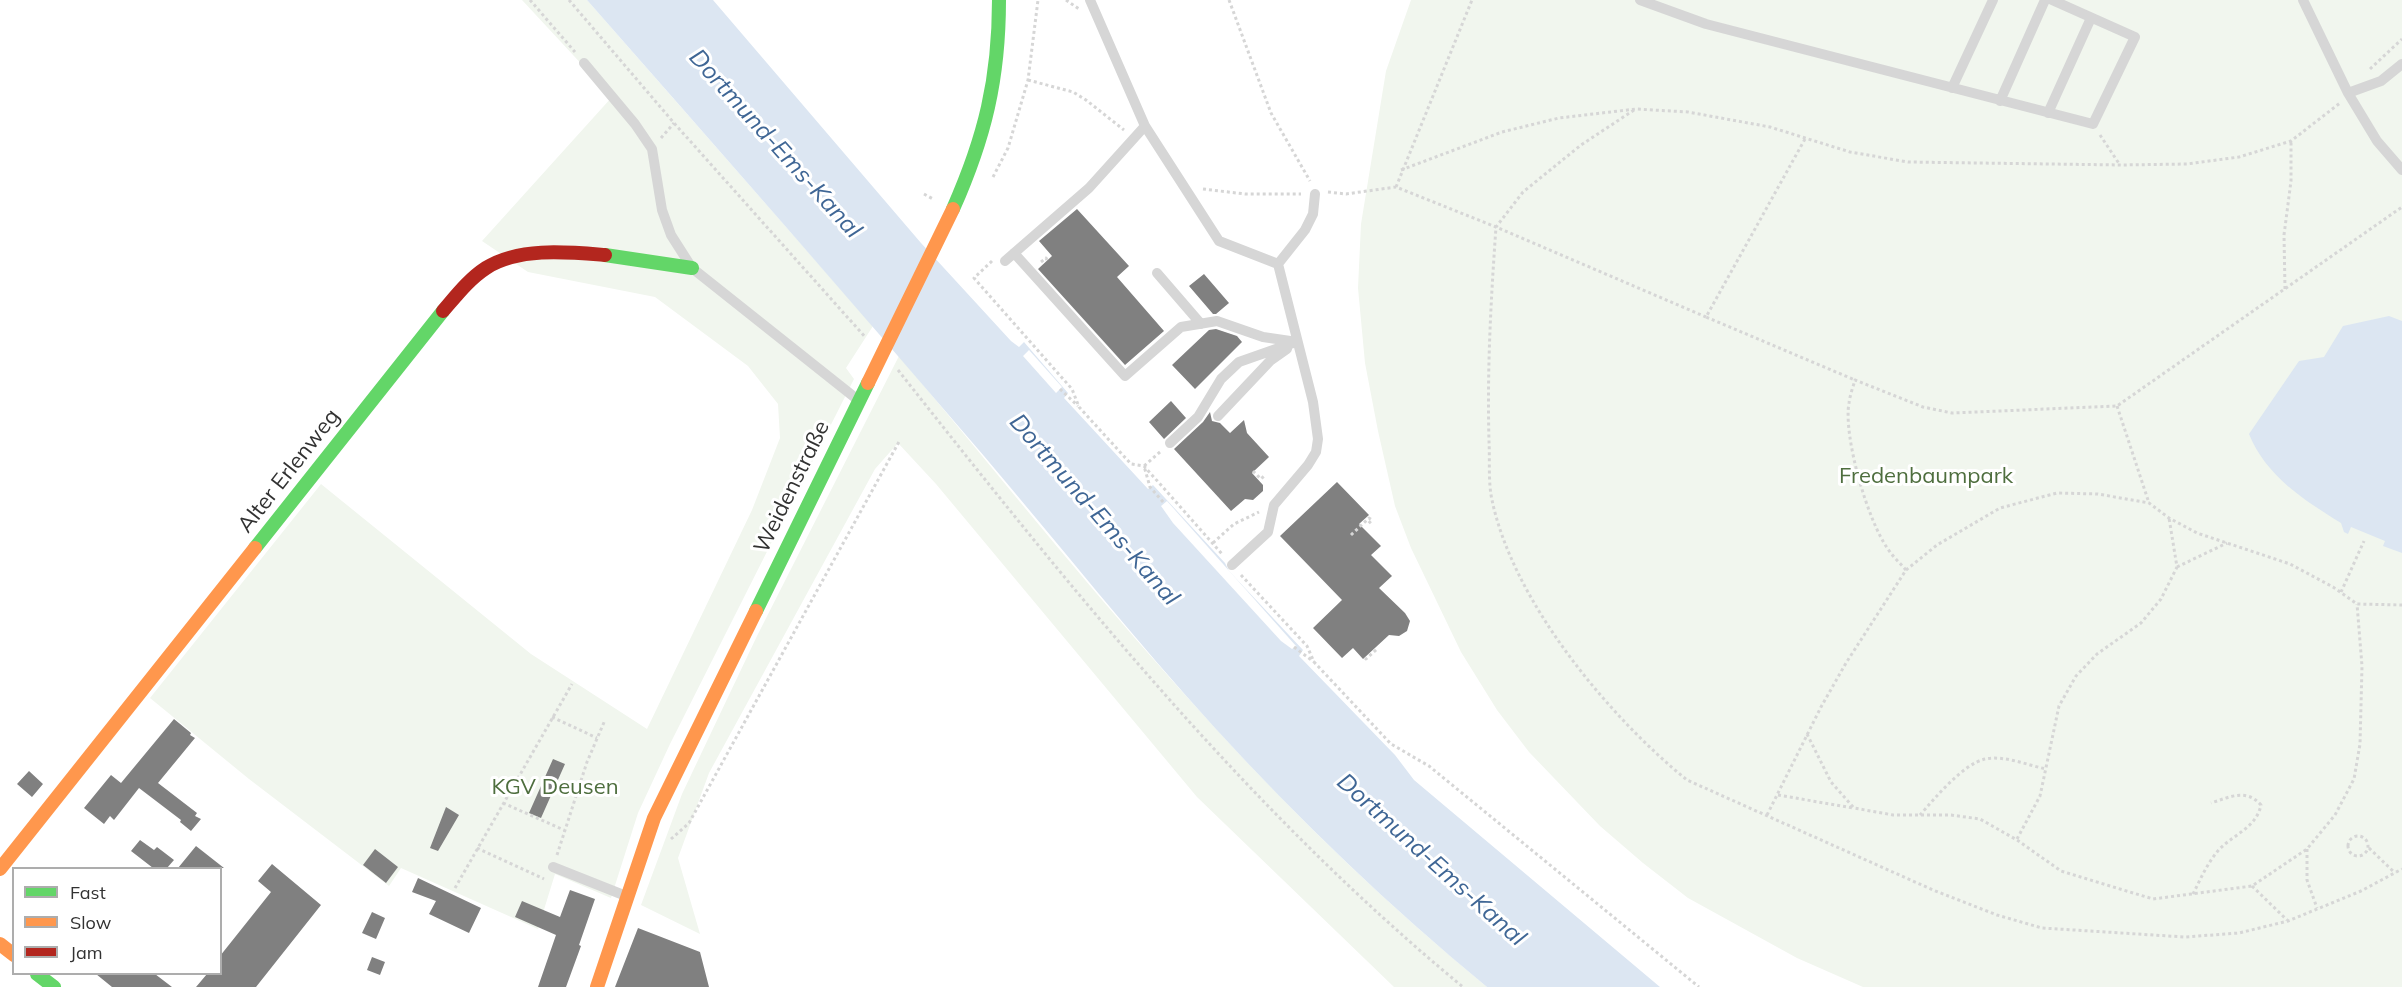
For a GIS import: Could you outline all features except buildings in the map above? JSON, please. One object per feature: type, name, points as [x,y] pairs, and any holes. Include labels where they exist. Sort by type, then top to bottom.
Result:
[{"type":"street","name":"Weidenstraße","points":[[597,987],[654,818],[971,171],[994,94],[998,63],[999,0]]},
{"type":"street","name":"Alter Erlenweg","points":[[0,869],[435,321],[483,270],[509,257],[566,254],[657,260],[692,268]]},
{"type":"street","points":[[0,944],[12,953]]},
{"type":"street","points":[[38,975],[54,987]]},
{"type":"lane","points":[[1089,0],[1145,126],[1219,241],[1278,264]]},
{"type":"lane","points":[[1640,0],[1706,24],[2093,124],[2134,37],[2052,0]]},
{"type":"lane","points":[[1952,88],[1993,0]]},
{"type":"lane","points":[[2000,101],[2045,0]]},
{"type":"lane","points":[[2303,0],[2348,93],[2377,141],[2402,170]]},
{"type":"lane","points":[[2048,113],[2091,18]]},
{"type":"lane","points":[[584,63],[635,124],[652,149],[662,210],[670,235],[692,268],[859,400]]},
{"type":"lane","points":[[2348,93],[2381,81],[2402,64]]},
{"type":"lane","points":[[1005,261],[1089,188],[1145,126]]},
{"type":"lane","points":[[1278,264],[1305,230],[1313,214],[1315,194]]},
{"type":"lane","points":[[1014,253],[1125,376],[1181,327],[1217,321],[1263,337],[1297,342]]},
{"type":"lane","points":[[1232,565],[1268,532],[1274,505],[1308,465],[1316,452],[1318,439],[1313,402],[1278,264]]},
{"type":"lane","points":[[1157,273],[1201,324]]},
{"type":"lane","points":[[1218,416],[1270,361],[1297,342]]},
{"type":"lane","points":[[1170,443],[1198,417],[1221,379],[1239,362],[1297,342]]},
{"type":"lane","points":[[553,867],[627,896]]},
{"type":"path","points":[[530,0],[584,63]]},
{"type":"path","points":[[569,0],[849,322],[869,341]]},
{"type":"path","points":[[1229,0],[1271,113],[1309,178],[1315,194]]},
{"type":"path","points":[[1395,187],[1472,0]]},
{"type":"path","points":[[2366,73],[2402,39]]},
{"type":"path","points":[[1028,80],[1073,92],[1120,128],[1136,136]]},
{"type":"path","points":[[1401,170],[1502,132],[1559,118],[1636,109],[1688,112],[1770,127],[1850,152],[1908,162],[2187,164],[2239,157],[2291,141],[2335,109],[2348,93]]},
{"type":"path","points":[[1636,109],[1581,145],[1523,192],[1496,227],[1489,322],[1488,418],[1491,498],[1500,531],[1515,569],[1552,631],[1602,697],[1658,756],[1687,780],[1933,890],[1997,915],[2042,927],[2185,937],[2239,933],[2288,921],[2361,891],[2402,869]]},
{"type":"path","points":[[652,149],[674,123]]},
{"type":"path","points":[[2093,124],[2121,165]]},
{"type":"path","points":[[1706,317],[1805,139]]},
{"type":"path","points":[[2284,289],[2284,235],[2291,181],[2291,141]]},
{"type":"path","points":[[1177,175],[1203,189],[1245,194],[1315,194],[1320,192],[1346,194],[1395,187],[1496,227],[1855,380],[1923,407],[1952,413],[2116,406],[2402,207]]},
{"type":"path","points":[[988,265],[974,278],[1072,389],[1079,407]]},
{"type":"path","points":[[897,369],[1081,597],[1176,708],[1315,852],[1463,987]]},
{"type":"path","points":[[1855,380],[1849,403],[1848,423],[1859,480],[1876,528],[1887,549],[1906,570]]},
{"type":"path","points":[[1060,389],[1131,464],[1144,466],[1307,646],[1314,662]]},
{"type":"path","points":[[2116,406],[2149,503]]},
{"type":"path","points":[[663,847],[689,823],[900,440]]},
{"type":"path","points":[[1144,466],[1170,443]]},
{"type":"path","points":[[1144,466],[1150,487],[1164,503]]},
{"type":"path","points":[[1253,471],[1260,479],[1264,476]]},
{"type":"path","points":[[1767,816],[1807,734],[1846,663],[1906,570],[1937,545],[2000,508],[2057,493],[2098,494],[2149,503],[2169,518],[2197,533],[2290,564],[2341,592],[2357,604],[2402,605]]},
{"type":"path","points":[[1212,543],[1234,524],[1274,505]]},
{"type":"path","points":[[1351,535],[1369,518],[1372,520],[1367,525]]},
{"type":"path","points":[[2016,840],[2040,796],[2059,706],[2076,676],[2097,654],[2141,623],[2161,599],[2177,567],[2169,518]]},
{"type":"path","points":[[2341,592],[2364,541]]},
{"type":"path","points":[[2177,567],[2227,543]]},
{"type":"path","points":[[1778,795],[1874,813],[1919,816],[1951,815],[1980,819],[2061,871],[2119,891],[2152,899],[2252,886],[2307,849],[2335,815],[2354,779],[2360,744],[2362,666],[2357,604]]},
{"type":"path","points":[[1294,647],[1314,662],[1391,744],[1429,766],[1699,987]]},
{"type":"path","points":[[1365,658],[1377,649]]},
{"type":"path","points":[[455,888],[572,684]]},
{"type":"path","points":[[552,717],[597,738]]},
{"type":"path","points":[[477,848],[549,880],[564,830],[605,720]]},
{"type":"path","points":[[1807,734],[1831,782],[1854,808]]},
{"type":"path","points":[[1919,816],[1973,764],[1986,759],[2003,759],[2046,769]]},
{"type":"path","points":[[2193,894],[2214,855],[2224,844],[2247,829],[2259,816],[2261,805],[2254,797],[2241,794],[2211,803]]},
{"type":"path","points":[[502,803],[564,830]]},
{"type":"path","points":[[2369,848],[2365,854],[2356,857],[2348,850],[2349,843],[2356,836],[2363,837],[2368,842],[2369,848],[2396,873]]},
{"type":"path","points":[[2307,849],[2307,880],[2317,909]]},
{"type":"path","points":[[2252,886],[2288,921]]},
{"type":"green space","name":"KGV Deusen","points":[[522,0],[587,0],[873,326],[846,368],[854,379],[670,744],[638,813],[611,898],[555,874],[538,929],[401,868],[389,886],[249,779],[150,698],[321,484],[531,654],[647,729],[752,510],[780,438],[778,404],[748,366],[655,297],[528,272],[482,241],[612,97]]},
{"type":"green space","name":"Fredenbaumpark","points":[[1411,0],[2402,0],[2402,987],[1863,987],[1797,958],[1688,898],[1600,826],[1529,752],[1497,710],[1461,652],[1411,548],[1395,506],[1365,363],[1358,288],[1361,224],[1386,71]]},
{"type":"green space","points":[[899,356],[1095,592],[1249,764],[1314,831],[1382,895],[1487,987],[1394,987],[1197,797],[936,484],[898,443],[875,469],[709,773],[678,858],[700,934],[641,905],[682,794],[757,636]]},
{"type":"water","name":"Dortmund-Ems-Kanal","points":[[587,0],[713,0],[921,243],[1011,341],[1019,347],[1024,342],[1068,393],[1064,398],[1148,489],[1153,485],[1225,563],[1229,571],[1303,650],[1299,656],[1395,755],[1414,780],[1660,987],[1487,987],[1380,894],[1279,796],[1185,695],[935,399]]},
{"type":"water","points":[[2389,316],[2402,321],[2402,553],[2383,546],[2385,541],[2351,527],[2348,534],[2344,532],[2341,523],[2300,496],[2276,475],[2256,449],[2249,434],[2299,361],[2324,357],[2343,326]]},
{"type":"pier","points":[[1029,350],[1062,387],[1056,393],[1023,356]]},
{"type":"pier","points":[[1167,501],[1296,646],[1292,649],[1281,641],[1173,523],[1161,506]]},
{"type":"traffic: fast","points":[[953,209],[974,157],[988,107],[996,56],[999,0]]},
{"type":"traffic: fast","points":[[605,255],[692,268]]},
{"type":"traffic: fast","points":[[255,548],[443,311]]},
{"type":"traffic: fast","points":[[756,611],[868,383]]},
{"type":"traffic: fast","points":[[38,975],[54,987]]},
{"type":"traffic: slow","points":[[868,383],[953,209]]},
{"type":"traffic: slow","points":[[0,869],[255,548]]},
{"type":"traffic: slow","points":[[597,987],[654,818],[756,611]]},
{"type":"traffic: slow","points":[[0,944],[12,953]]},
{"type":"traffic: jam","points":[[443,311],[474,277],[499,261],[544,252],[605,255]]}]
